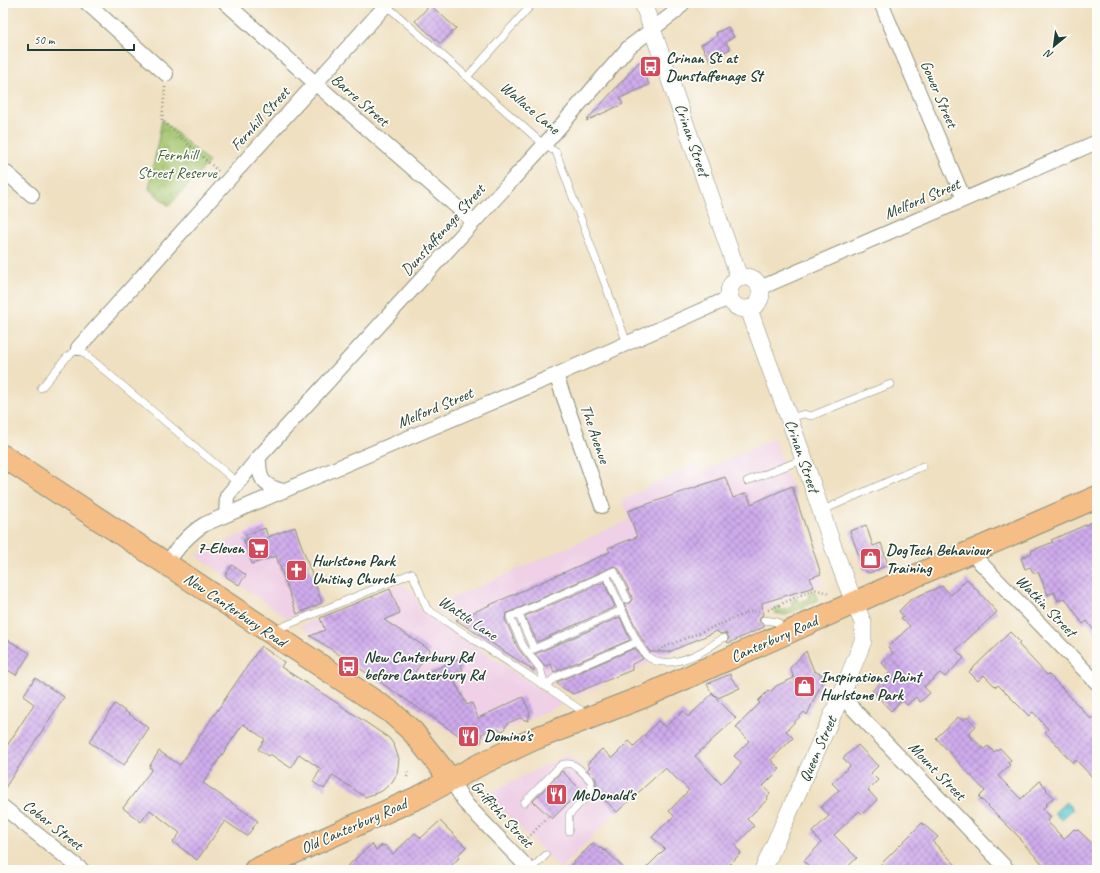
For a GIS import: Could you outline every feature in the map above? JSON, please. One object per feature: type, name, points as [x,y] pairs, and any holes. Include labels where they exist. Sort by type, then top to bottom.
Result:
[{"type":"main road","name":"New Canterbury Road","points":[[3,456],[390,712],[413,732],[451,780]]},
{"type":"main road","name":"Canterbury Road","points":[[451,780],[534,739],[643,697],[1097,497]]},
{"type":"main road","name":"Old Canterbury Road","points":[[255,870],[421,796],[451,780]]},
{"type":"street","points":[[88,3],[166,74]]},
{"type":"street","name":"Barre Street","points":[[226,3],[473,221]]},
{"type":"street","name":"Crinan Street","points":[[643,3],[739,277]]},
{"type":"street","name":"Dunstaffenage Street","points":[[226,515],[227,496],[259,457],[544,145],[630,47],[675,12],[683,3]]},
{"type":"street","name":"Gower Street","points":[[881,3],[964,199]]},
{"type":"street","name":"Fernhill Street","points":[[78,348],[386,4]]},
{"type":"street","name":"Melford Street","points":[[760,288],[1097,142]]},
{"type":"street","points":[[3,170],[32,195]]},
{"type":"street","points":[[739,277],[750,277],[758,283],[760,288],[761,293],[757,304],[749,309],[740,309],[730,298],[729,293],[732,283],[739,277]]},
{"type":"street","name":"Melford Street","points":[[166,564],[177,549],[197,529],[240,508],[556,374],[730,298]]},
{"type":"street","name":"Crinan Street","points":[[749,309],[797,416],[804,459],[820,511],[854,603]]},
{"type":"street","name":"The Avenue","points":[[556,374],[602,506]]},
{"type":"street","points":[[259,457],[259,473],[262,481],[271,488],[283,491]]},
{"type":"street","points":[[236,485],[236,500],[240,508]]},
{"type":"street","name":"Watkin Street","points":[[970,552],[1097,683]]},
{"type":"street","name":"Queen Street","points":[[763,870],[841,696],[863,641],[863,623],[854,603]]},
{"type":"street","name":"Mount Street","points":[[841,696],[1008,870]]},
{"type":"street","name":"Griffiths Street","points":[[451,780],[466,804],[530,870]]},
{"type":"street","name":"Cobar Street","points":[[3,807],[82,870]]},
{"type":"lane","points":[[466,77],[533,3]]},
{"type":"lane","name":"Wallace Lane","points":[[386,4],[544,145],[556,152],[626,343]]},
{"type":"lane","points":[[41,388],[67,357],[78,348],[236,485]]},
{"type":"lane","points":[[797,416],[811,416],[891,384]]},
{"type":"lane","points":[[747,481],[804,459]]},
{"type":"lane","points":[[820,511],[924,466]]},
{"type":"lane","points":[[540,668],[523,646],[510,617],[614,571],[627,599]]},
{"type":"lane","name":"Wattle Lane","points":[[270,633],[412,573],[427,610],[546,686],[591,718]]},
{"type":"lane","points":[[606,575],[637,642],[646,655],[652,659],[659,662],[682,660],[709,648],[715,642],[724,638]]},
{"type":"lane","points":[[534,649],[622,610]]},
{"type":"lane","points":[[518,613],[534,649],[546,686],[556,677],[637,642]]},
{"type":"lane","points":[[764,620],[778,622],[783,635]]},
{"type":"lane","points":[[524,803],[561,765],[568,763],[575,765],[591,782],[591,790],[568,815],[569,831]]},
{"type":"lane","points":[[530,870],[546,855]]},
{"type":"path","points":[[166,74],[162,120],[228,180]]},
{"type":"path","points":[[657,654],[660,649],[749,612],[768,610],[814,589],[828,593]]},
{"type":"path","points":[[407,777],[408,770]]},
{"type":"path","points":[[525,841],[549,816]]},
{"type":"shaded area","points":[[774,438],[823,580],[819,586],[577,696],[432,607],[629,520],[622,500],[698,463],[702,472]]},
{"type":"shaded area","points":[[264,524],[296,616],[287,618],[196,555]]},
{"type":"shaded area","points":[[402,584],[413,591],[420,609],[562,704],[470,746],[300,626]]},
{"type":"shaded area","points":[[568,754],[621,808],[560,869],[487,794]]},
{"type":"green space","name":"Fernhill Street Reserve","points":[[162,120],[209,162],[169,206],[149,189]]},
{"type":"green space","points":[[814,591],[818,600],[786,615],[775,613],[773,609],[779,606],[782,611],[793,606],[791,601],[797,598],[799,603],[810,598],[808,593]]},
{"type":"water","points":[[1066,802],[1073,809],[1061,820],[1054,813]]},
{"type":"building","points":[[430,5],[456,28],[441,44],[415,21]]},
{"type":"building","points":[[728,27],[734,37],[726,42],[730,49],[710,61],[701,45],[717,36],[716,33]]},
{"type":"building","points":[[640,61],[649,85],[620,98],[623,104],[586,121]]},
{"type":"building","points":[[725,477],[733,498],[747,493],[751,504],[792,486],[821,574],[810,578],[814,587],[762,603],[763,615],[759,620],[764,627],[729,643],[727,642],[729,638],[727,634],[720,634],[717,631],[669,652],[650,652],[640,636],[624,603],[629,603],[632,600],[632,597],[619,569],[614,566],[506,614],[505,619],[518,648],[535,670],[456,620],[610,552],[608,548],[637,537],[628,511]]},
{"type":"building","points":[[1097,520],[1097,635],[1087,621],[1083,624],[1065,598],[1058,601],[1054,592],[1048,595],[1038,572],[1034,574],[1030,567],[1025,569],[1021,558],[1032,553],[1031,551],[1053,542],[1051,540]]},
{"type":"building","points":[[866,525],[873,546],[881,543],[888,565],[869,573],[864,570],[850,531]]},
{"type":"building","name":"Hurlstone Park Uniting Church","points":[[295,527],[322,603],[297,614],[276,556],[252,564],[244,540],[247,539],[245,535],[265,528],[268,537]]},
{"type":"building","points":[[232,565],[246,575],[239,585],[225,576]]},
{"type":"building","points":[[967,579],[997,612],[956,650],[964,658],[945,677],[940,673],[924,687],[930,693],[920,702],[916,697],[907,705],[901,701],[891,711],[872,691],[890,672],[882,663],[893,653],[888,647],[910,626],[901,618],[903,616],[899,611],[911,599],[942,586],[951,595]]},
{"type":"building","points":[[604,582],[615,607],[537,642],[525,616]]},
{"type":"building","points":[[390,589],[400,613],[384,620],[430,650],[409,681],[458,659],[463,670],[451,675],[467,705],[472,703],[478,718],[523,697],[530,713],[528,721],[520,718],[508,723],[503,731],[493,728],[482,734],[481,743],[474,740],[464,739],[310,636],[325,630],[320,618]]},
{"type":"building","points":[[620,617],[630,640],[554,672],[551,664],[545,666],[535,654]]},
{"type":"building","points":[[1010,632],[1020,642],[1018,644],[1091,719],[1097,714],[1097,782],[1076,760],[1073,763],[1060,749],[1045,732],[1048,729],[1033,712],[1029,716],[998,685],[996,687],[984,675],[978,681],[969,672]]},
{"type":"building","points":[[3,637],[30,653],[16,675],[3,667]]},
{"type":"building","points":[[261,646],[284,662],[281,667],[389,738],[394,745],[399,759],[397,774],[392,782],[382,791],[365,797],[333,775],[324,789],[313,782],[321,769],[299,754],[291,768],[270,754],[268,756],[258,749],[265,739],[243,724],[203,783],[258,821],[247,836],[225,821],[197,860],[173,842],[180,833],[150,810],[141,822],[123,808],[152,769],[149,767],[159,751],[180,765]]},
{"type":"building","points":[[635,648],[643,659],[632,664],[632,670],[573,694],[558,685],[557,682],[559,681]]},
{"type":"building","points":[[806,651],[814,671],[825,676],[807,715],[804,712],[786,731],[793,738],[771,760],[780,769],[763,786],[770,794],[767,797],[768,799],[747,819],[754,826],[735,846],[741,853],[724,870],[644,870],[665,849],[652,837],[674,816],[669,811],[689,790],[665,768],[617,812],[596,791],[596,779],[587,770],[590,767],[587,764],[602,749],[612,758],[629,741],[634,746],[658,721],[665,727],[683,711],[688,717],[712,694],[736,718],[695,756],[721,784],[742,763],[734,756],[749,741],[736,727],[760,703],[758,701],[769,690],[770,692],[776,686],[794,678],[790,668]]},
{"type":"building","points":[[730,674],[732,679],[740,688],[718,698],[710,690],[707,684]]},
{"type":"building","points":[[35,678],[64,697],[3,791],[3,752],[34,704],[23,696]]},
{"type":"building","points":[[115,704],[149,728],[124,765],[89,742]]},
{"type":"building","points":[[958,717],[963,721],[967,717],[976,726],[968,734],[984,749],[988,746],[994,752],[1000,748],[1011,760],[1008,763],[1010,765],[998,776],[1021,799],[1040,781],[1047,789],[1046,790],[1054,797],[1045,805],[1046,806],[1043,809],[1051,817],[1047,821],[1064,839],[1074,829],[1077,829],[1097,848],[1097,870],[1048,870],[1020,840],[1021,839],[979,797],[985,791],[936,738]]},
{"type":"building","points":[[858,745],[878,766],[871,773],[878,780],[868,790],[877,800],[862,814],[859,811],[834,835],[857,858],[844,870],[812,870],[804,861],[821,843],[812,832],[829,816],[821,807],[839,790],[832,783],[850,766],[843,758]]},
{"type":"building","name":"McDonald's","points":[[562,771],[581,790],[552,819],[533,801]]},
{"type":"building","points":[[440,821],[466,847],[457,856],[459,858],[447,870],[343,870],[372,844],[376,850],[382,845],[385,845],[393,854],[415,833],[421,838]]},
{"type":"building","points":[[922,823],[938,837],[933,842],[961,870],[875,870]]},
{"type":"building","points":[[593,843],[600,849],[605,850],[626,870],[566,870]]},
{"type":"place","name":"Crinan St at Dunstaffenage St","points":[[650,67]]},
{"type":"place","name":"7-Eleven","points":[[259,548]]},
{"type":"place","name":"DogTech Behaviour Training","points":[[871,559]]},
{"type":"place","name":"Hurlstone Park Uniting Church","points":[[296,570]]},
{"type":"place","name":"New Canterbury Rd before Canterbury Rd","points":[[349,666]]},
{"type":"place","name":"Inspirations Paint Hurlstone Park","points":[[804,686]]},
{"type":"place","name":"Domino's","points":[[469,736]]},
{"type":"place","name":"McDonald's","points":[[557,795]]}]
